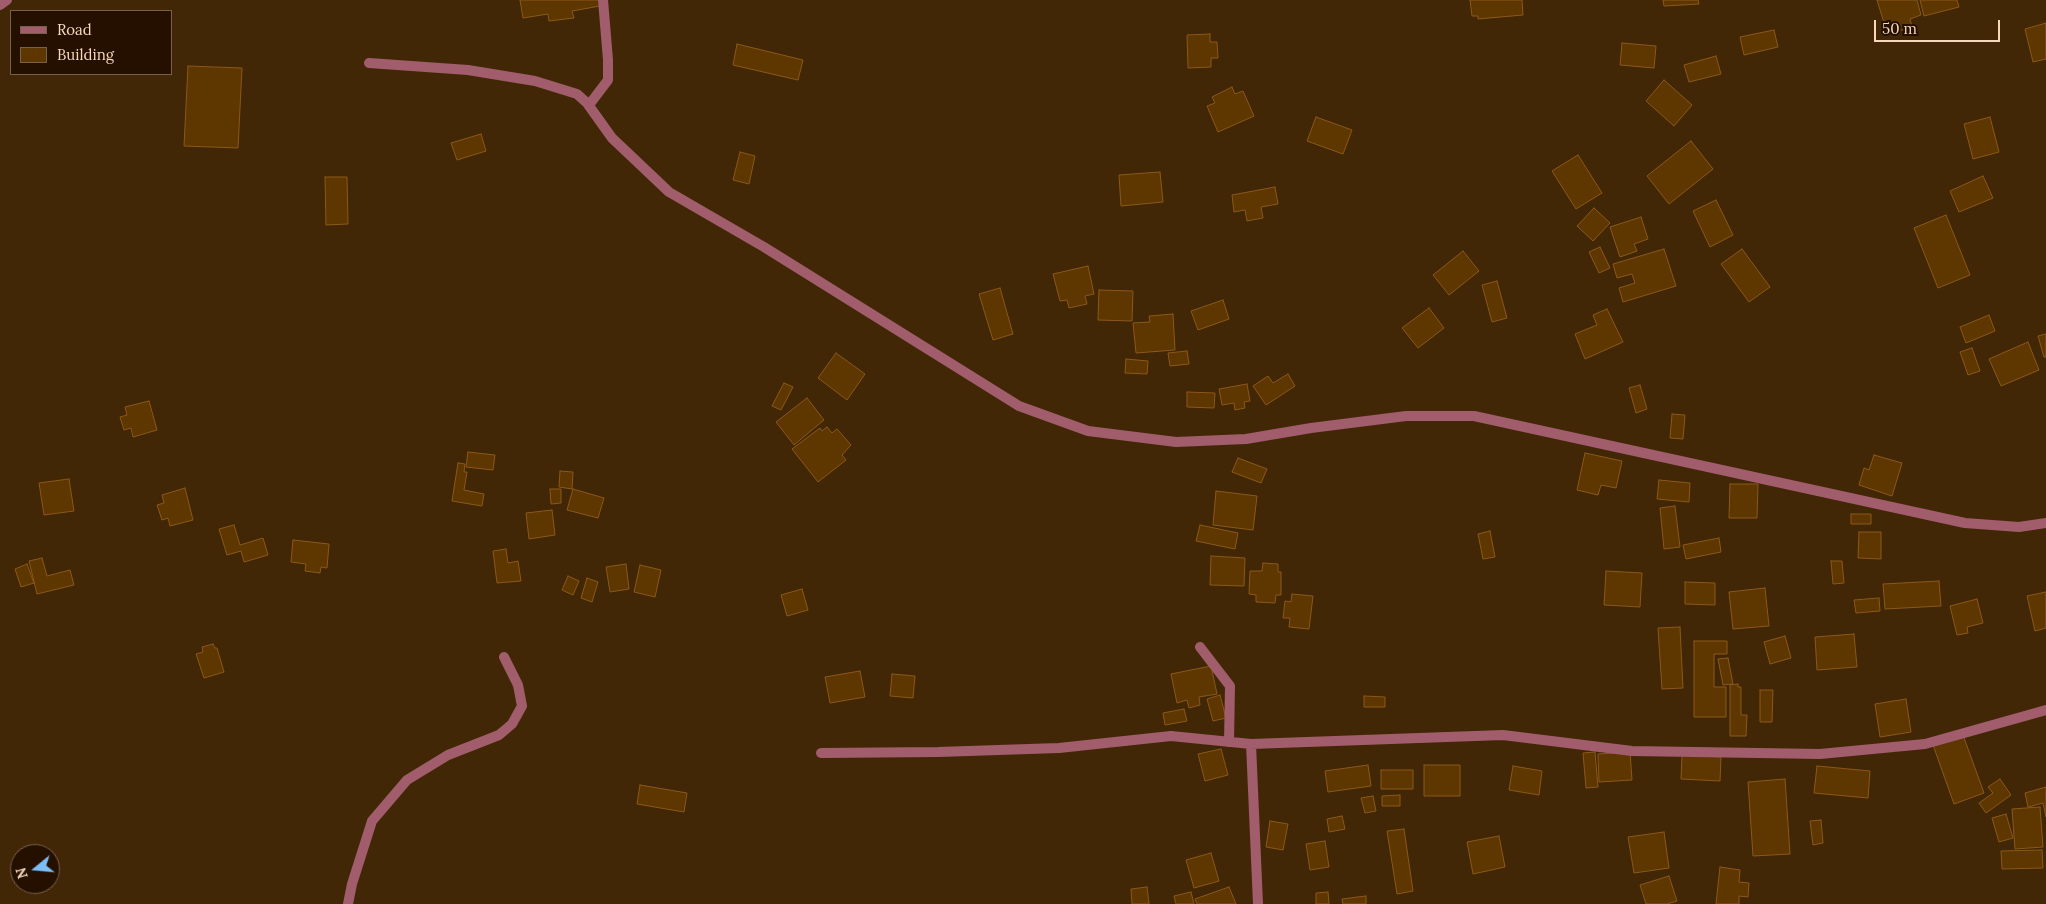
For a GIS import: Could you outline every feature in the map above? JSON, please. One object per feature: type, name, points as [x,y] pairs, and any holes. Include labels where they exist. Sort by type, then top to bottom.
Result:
[{"type":"street","points":[[0,5],[7,0]]},
{"type":"street","points":[[589,105],[608,80],[602,0]]},
{"type":"street","points":[[369,63],[468,70],[535,81],[577,94],[589,105],[612,138],[669,192],[764,247],[1019,406],[1088,431],[1176,442],[1246,439],[1311,428],[1406,416],[1474,416],[1964,523],[2019,526],[2046,523]]},
{"type":"street","points":[[1200,647],[1230,686],[1229,742]]},
{"type":"street","points":[[348,904],[372,822],[407,780],[448,755],[499,735],[512,724],[522,706],[518,685],[504,657]]},
{"type":"street","points":[[821,753],[1059,748],[1171,736],[1251,744],[1503,735],[1632,751],[1820,754],[1925,744],[2046,710]]},
{"type":"street","points":[[1251,744],[1258,904]]},
{"type":"building","points":[[520,0],[599,0],[600,6],[572,11],[574,18],[549,21],[548,14],[523,18]]},
{"type":"building","points":[[1470,0],[1522,0],[1523,15],[1478,19],[1478,16],[1472,16]]},
{"type":"building","points":[[1663,0],[1698,0],[1699,4],[1664,6]]},
{"type":"building","points":[[1877,0],[1917,0],[1921,15],[1910,19],[1912,27],[1898,31],[1896,23],[1885,26]]},
{"type":"building","points":[[1920,0],[1957,0],[1959,7],[1924,16]]},
{"type":"building","points":[[2046,23],[2046,59],[2033,62],[2025,29]]},
{"type":"building","points":[[1774,30],[1778,47],[1744,55],[1740,37]]},
{"type":"building","points":[[1210,34],[1210,42],[1217,42],[1218,58],[1211,58],[1211,67],[1188,68],[1187,35]]},
{"type":"building","points":[[1622,43],[1656,46],[1654,68],[1620,65]]},
{"type":"building","points":[[737,44],[803,60],[798,80],[733,65]]},
{"type":"building","points":[[1716,56],[1721,74],[1689,82],[1684,65]]},
{"type":"building","points":[[188,66],[242,68],[238,148],[184,146]]},
{"type":"building","points":[[1664,80],[1692,105],[1674,126],[1646,101]]},
{"type":"building","points":[[1232,87],[1235,94],[1243,91],[1254,116],[1218,132],[1207,106],[1215,103],[1212,97]]},
{"type":"building","points":[[1316,117],[1352,130],[1343,154],[1307,141]]},
{"type":"building","points":[[1990,117],[1999,152],[1973,159],[1964,124]]},
{"type":"building","points":[[481,134],[486,151],[457,160],[451,143]]},
{"type":"building","points":[[1691,141],[1713,169],[1669,204],[1647,176]]},
{"type":"building","points":[[740,152],[755,156],[749,184],[733,180]]},
{"type":"building","points":[[1578,155],[1602,193],[1576,209],[1552,171]]},
{"type":"building","points":[[1160,172],[1163,202],[1121,206],[1119,175]]},
{"type":"building","points":[[1983,176],[1993,198],[1959,212],[1950,191]]},
{"type":"building","points":[[325,177],[347,177],[348,224],[326,225]]},
{"type":"building","points":[[1275,187],[1278,204],[1261,207],[1263,218],[1247,221],[1245,210],[1234,212],[1232,195]]},
{"type":"building","points":[[1716,200],[1733,235],[1710,247],[1693,211]]},
{"type":"building","points":[[1594,208],[1610,223],[1593,241],[1577,226]]},
{"type":"building","points":[[1946,215],[1970,275],[1938,288],[1914,228]]},
{"type":"building","points":[[1641,217],[1648,239],[1634,244],[1637,251],[1620,257],[1610,227]]},
{"type":"building","points":[[1600,247],[1610,268],[1599,273],[1589,252]]},
{"type":"building","points":[[1664,249],[1676,286],[1623,302],[1619,288],[1635,283],[1632,274],[1617,278],[1613,264]]},
{"type":"building","points":[[1742,249],[1770,287],[1749,302],[1721,264]]},
{"type":"building","points":[[1463,251],[1479,271],[1449,295],[1433,275]]},
{"type":"building","points":[[1088,266],[1094,294],[1085,296],[1087,304],[1069,308],[1067,300],[1060,301],[1053,274]]},
{"type":"building","points":[[1497,281],[1507,318],[1492,322],[1482,285]]},
{"type":"building","points":[[1000,288],[1013,334],[993,340],[979,294]]},
{"type":"building","points":[[1099,290],[1133,291],[1132,321],[1098,320]]},
{"type":"building","points":[[1223,300],[1229,319],[1198,330],[1191,311]]},
{"type":"building","points":[[1429,308],[1444,328],[1418,348],[1402,328]]},
{"type":"building","points":[[1607,309],[1623,342],[1585,359],[1575,334],[1597,325],[1593,315]]},
{"type":"building","points":[[1173,314],[1175,350],[1136,353],[1133,323],[1150,322],[1149,316]]},
{"type":"building","points":[[1989,315],[1995,331],[1966,343],[1960,327]]},
{"type":"building","points":[[2046,334],[2046,357],[2044,357],[2038,336]]},
{"type":"building","points":[[2028,342],[2039,370],[2001,386],[1989,359]]},
{"type":"building","points":[[1972,348],[1980,371],[1968,375],[1960,352]]},
{"type":"building","points":[[1187,351],[1189,364],[1170,366],[1168,353]]},
{"type":"building","points":[[836,353],[865,374],[847,400],[818,378]]},
{"type":"building","points":[[1126,359],[1148,361],[1147,374],[1125,373]]},
{"type":"building","points":[[1288,374],[1295,386],[1266,405],[1253,386],[1268,376],[1273,383]]},
{"type":"building","points":[[784,383],[793,387],[781,410],[772,406]]},
{"type":"building","points":[[1247,384],[1250,401],[1244,402],[1245,408],[1235,410],[1234,403],[1222,405],[1219,389]]},
{"type":"building","points":[[1640,385],[1647,409],[1636,413],[1629,388]]},
{"type":"building","points":[[1187,392],[1215,393],[1214,408],[1187,407]]},
{"type":"building","points":[[807,398],[824,420],[794,445],[776,422]]},
{"type":"building","points":[[149,401],[157,430],[133,437],[131,428],[124,430],[120,417],[127,415],[125,407]]},
{"type":"building","points":[[1672,414],[1685,415],[1683,439],[1670,438]]},
{"type":"building","points":[[827,427],[832,433],[837,429],[851,445],[842,455],[846,460],[818,482],[792,449],[820,428],[822,431]]},
{"type":"building","points":[[468,452],[495,455],[493,470],[466,467]]},
{"type":"building","points":[[1585,453],[1622,461],[1616,488],[1601,485],[1598,495],[1577,490]]},
{"type":"building","points":[[1874,455],[1902,463],[1892,496],[1859,485],[1864,468],[1869,470]]},
{"type":"building","points":[[1238,458],[1267,469],[1261,483],[1232,472]]},
{"type":"building","points":[[458,463],[465,464],[464,472],[467,472],[464,490],[484,494],[482,506],[452,501]]},
{"type":"building","points":[[560,471],[573,472],[572,489],[559,487]]},
{"type":"building","points":[[69,479],[74,511],[44,515],[39,483]]},
{"type":"building","points":[[1659,480],[1690,483],[1689,502],[1657,499]]},
{"type":"building","points":[[1730,484],[1758,484],[1757,518],[1729,518]]},
{"type":"building","points":[[185,488],[193,520],[170,526],[168,518],[162,520],[157,505],[164,503],[162,495]]},
{"type":"building","points":[[550,489],[561,489],[561,503],[551,504]]},
{"type":"building","points":[[573,489],[604,498],[598,518],[567,510]]},
{"type":"building","points":[[1216,491],[1257,496],[1253,530],[1213,525]]},
{"type":"building","points":[[1675,506],[1680,547],[1664,549],[1660,508]]},
{"type":"building","points":[[552,510],[555,535],[529,539],[526,513]]},
{"type":"building","points":[[1851,514],[1871,514],[1871,524],[1851,524]]},
{"type":"building","points":[[234,525],[240,545],[263,538],[268,555],[244,562],[241,551],[227,555],[219,529]]},
{"type":"building","points":[[1200,525],[1238,533],[1235,549],[1196,541]]},
{"type":"building","points":[[1490,531],[1495,557],[1483,559],[1478,534]]},
{"type":"building","points":[[1859,532],[1881,532],[1881,559],[1858,558]]},
{"type":"building","points":[[1719,538],[1721,552],[1686,559],[1683,545]]},
{"type":"building","points":[[293,540],[329,544],[327,568],[321,567],[320,573],[305,571],[306,564],[291,562]]},
{"type":"building","points":[[506,549],[508,563],[518,561],[521,581],[497,583],[493,551]]},
{"type":"building","points":[[1211,556],[1245,558],[1244,586],[1210,585]]},
{"type":"building","points":[[42,558],[47,576],[70,570],[74,585],[37,594],[29,561]]},
{"type":"building","points":[[1831,561],[1842,561],[1844,583],[1833,584]]},
{"type":"building","points":[[1263,563],[1278,564],[1278,572],[1281,572],[1281,595],[1276,595],[1275,603],[1256,602],[1256,595],[1249,594],[1250,571],[1262,571]]},
{"type":"building","points":[[27,564],[34,583],[21,587],[15,569]]},
{"type":"building","points":[[626,564],[629,589],[610,592],[606,567]]},
{"type":"building","points":[[640,565],[661,570],[655,597],[634,592]]},
{"type":"building","points":[[1606,571],[1642,573],[1640,607],[1604,605]]},
{"type":"building","points":[[568,576],[579,581],[573,595],[562,590]]},
{"type":"building","points":[[587,578],[598,582],[592,602],[581,598]]},
{"type":"building","points":[[1939,581],[1941,606],[1885,609],[1883,584]]},
{"type":"building","points":[[1685,582],[1715,583],[1715,605],[1685,604]]},
{"type":"building","points":[[1765,588],[1769,626],[1733,629],[1729,592]]},
{"type":"building","points":[[802,589],[808,610],[787,616],[781,595]]},
{"type":"building","points":[[2046,592],[2046,628],[2035,631],[2027,596]]},
{"type":"building","points":[[1292,594],[1313,596],[1309,629],[1289,627],[1290,618],[1283,618],[1285,601],[1291,602]]},
{"type":"building","points":[[1879,598],[1880,611],[1856,613],[1854,600]]},
{"type":"building","points":[[1977,599],[1983,623],[1967,627],[1968,633],[1957,635],[1950,606]]},
{"type":"building","points":[[1680,627],[1683,688],[1662,689],[1658,628]]},
{"type":"building","points":[[1854,634],[1857,667],[1817,670],[1815,637]]},
{"type":"building","points":[[1785,636],[1791,658],[1770,664],[1764,642]]},
{"type":"building","points":[[1694,641],[1727,641],[1727,654],[1714,654],[1714,687],[1726,687],[1726,717],[1694,717]]},
{"type":"building","points":[[213,644],[217,648],[224,672],[204,678],[196,654],[203,652],[202,647]]},
{"type":"building","points":[[1728,658],[1733,684],[1723,685],[1718,659]]},
{"type":"building","points":[[1211,666],[1217,694],[1199,697],[1200,705],[1189,708],[1187,700],[1177,703],[1171,674]]},
{"type":"building","points":[[860,671],[865,697],[830,703],[825,677]]},
{"type":"building","points":[[892,674],[915,676],[913,698],[890,696]]},
{"type":"building","points":[[1738,684],[1738,687],[1741,687],[1741,715],[1747,715],[1746,736],[1730,736],[1730,685]]},
{"type":"building","points":[[1760,690],[1773,690],[1772,722],[1760,722]]},
{"type":"building","points":[[1220,695],[1226,718],[1213,721],[1207,699]]},
{"type":"building","points":[[1364,696],[1385,697],[1385,707],[1364,707]]},
{"type":"building","points":[[1906,699],[1911,732],[1880,737],[1875,704]]},
{"type":"building","points":[[1184,709],[1187,721],[1165,725],[1163,713]]},
{"type":"building","points":[[1963,735],[1984,793],[1954,804],[1933,745]]},
{"type":"building","points":[[1221,749],[1228,775],[1205,781],[1198,754]]},
{"type":"building","points":[[1595,752],[1598,787],[1586,788],[1583,753]]},
{"type":"building","points":[[1630,752],[1632,780],[1599,782],[1598,754]]},
{"type":"building","points":[[1682,755],[1721,757],[1720,781],[1681,779]]},
{"type":"building","points":[[1368,765],[1371,786],[1328,792],[1325,771]]},
{"type":"building","points":[[1424,765],[1460,765],[1460,796],[1424,796]]},
{"type":"building","points":[[1513,766],[1542,771],[1539,795],[1509,790]]},
{"type":"building","points":[[1817,766],[1870,771],[1868,798],[1814,793]]},
{"type":"building","points":[[1381,770],[1413,770],[1413,789],[1381,789]]},
{"type":"building","points":[[1785,779],[1790,854],[1753,856],[1748,782]]},
{"type":"building","points":[[2000,779],[2011,795],[1986,813],[1979,803],[1993,793],[1988,787]]},
{"type":"building","points":[[640,785],[687,793],[684,812],[637,804]]},
{"type":"building","points":[[2046,787],[2046,817],[2043,803],[2028,807],[2025,793]]},
{"type":"building","points":[[1400,795],[1400,806],[1382,806],[1382,796]]},
{"type":"building","points":[[1373,796],[1376,811],[1365,813],[1361,798]]},
{"type":"building","points":[[2040,807],[2043,847],[2015,849],[2012,809]]},
{"type":"building","points":[[2006,814],[2013,838],[1999,842],[1992,818]]},
{"type":"building","points":[[1342,816],[1345,829],[1329,832],[1327,819]]},
{"type":"building","points":[[1821,820],[1823,843],[1813,845],[1810,821]]},
{"type":"building","points":[[1270,821],[1288,824],[1283,850],[1266,847]]},
{"type":"building","points":[[1404,829],[1413,891],[1397,894],[1387,831]]},
{"type":"building","points":[[1664,832],[1669,868],[1634,873],[1628,837]]},
{"type":"building","points":[[1499,836],[1505,867],[1473,874],[1467,842]]},
{"type":"building","points":[[1325,841],[1329,867],[1310,870],[1306,844]]},
{"type":"building","points":[[2042,850],[2043,868],[2002,869],[2001,851]]},
{"type":"building","points":[[1211,853],[1219,881],[1194,888],[1186,860]]},
{"type":"building","points":[[1720,867],[1740,870],[1739,882],[1749,883],[1748,897],[1739,896],[1739,904],[1716,904]]},
{"type":"building","points":[[1669,876],[1677,901],[1667,904],[1646,904],[1640,885]]},
{"type":"building","points":[[1147,887],[1149,904],[1132,904],[1131,889]]},
{"type":"building","points":[[1229,887],[1236,904],[1197,904],[1195,899]]},
{"type":"building","points":[[1191,892],[1194,904],[1176,904],[1174,896]]},
{"type":"building","points":[[1328,892],[1329,904],[1316,904],[1316,893]]},
{"type":"building","points":[[1366,896],[1366,904],[1343,904],[1342,899]]}]
